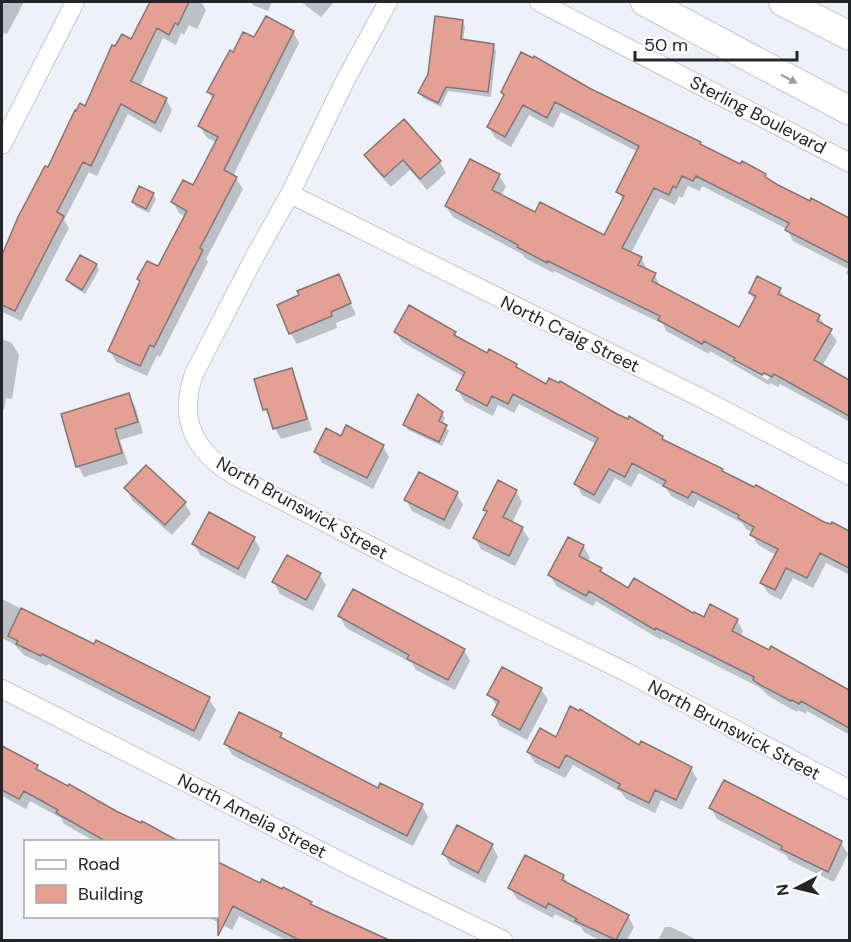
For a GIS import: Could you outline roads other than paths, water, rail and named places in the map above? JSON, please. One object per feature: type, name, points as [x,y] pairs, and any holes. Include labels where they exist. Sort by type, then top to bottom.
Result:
[{"type":"main road","points":[[645,2],[849,111]]},
{"type":"main road","points":[[783,2],[849,36]]},
{"type":"street","points":[[2,145],[75,2]]},
{"type":"street","name":"North Brunswick Street","points":[[388,2],[345,81],[290,194],[194,374],[187,407],[189,422],[195,438],[220,467],[255,486],[411,567],[626,672],[849,790]]},
{"type":"street","name":"Sterling Boulevard","points":[[539,2],[849,163]]},
{"type":"street","name":"North Craig Street","points":[[290,194],[701,398],[849,476]]},
{"type":"street","name":"North Amelia Street","points":[[2,689],[360,871],[503,940]]}]
